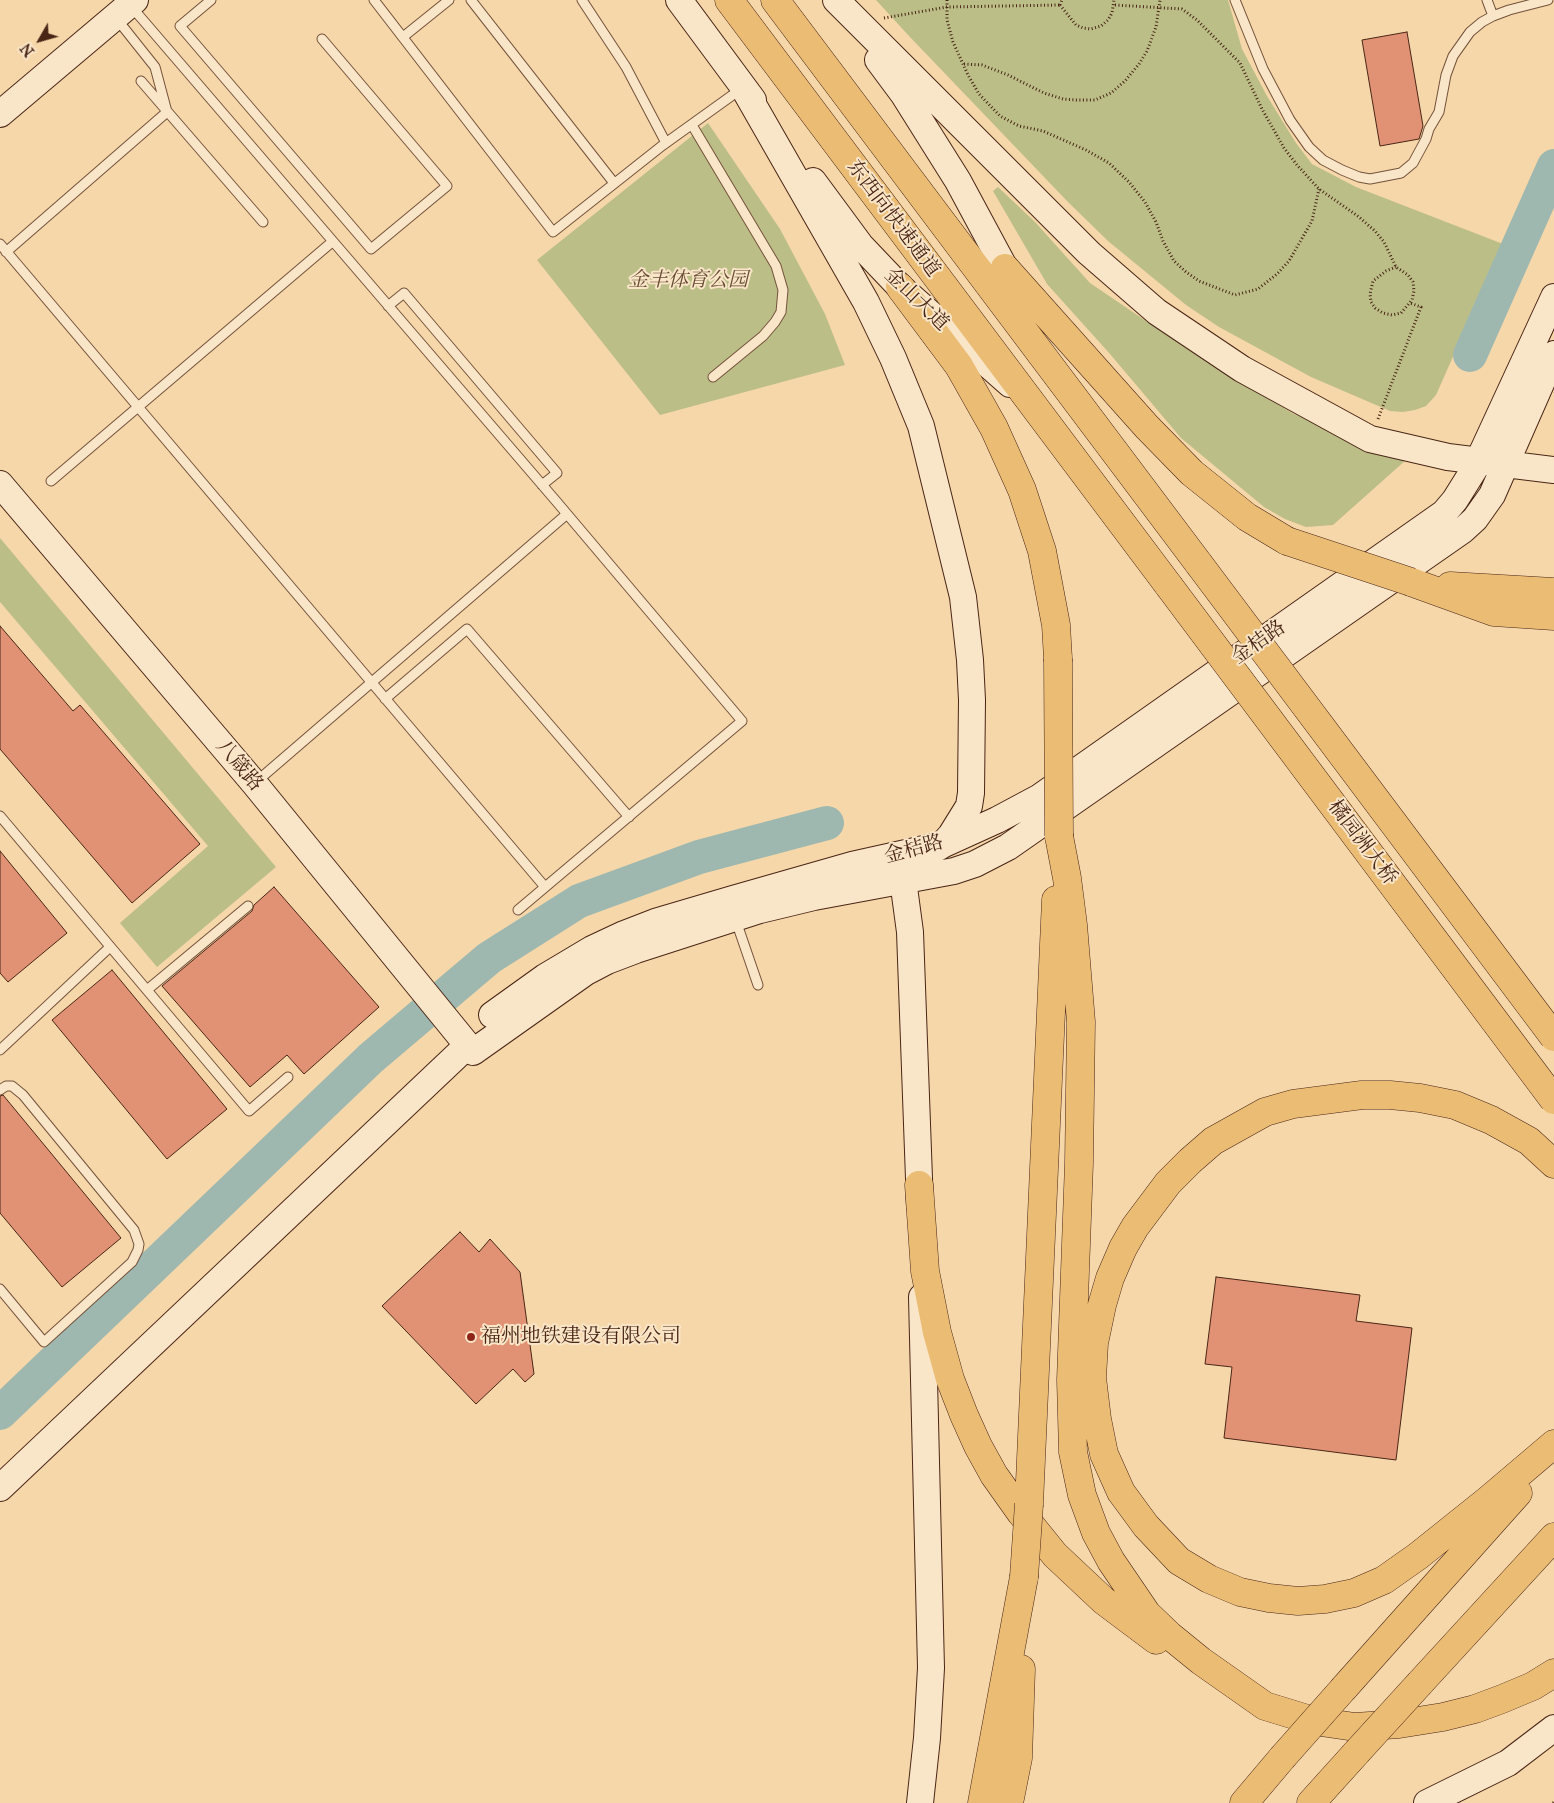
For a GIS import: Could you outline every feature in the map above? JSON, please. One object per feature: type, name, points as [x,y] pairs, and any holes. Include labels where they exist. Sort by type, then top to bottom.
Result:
[{"type":"highway","name":"东西向快速通道","points":[[729,0],[1057,437]]},
{"type":"highway","name":"东西向快速通道","points":[[775,0],[1086,414]]},
{"type":"highway","points":[[1005,268],[1147,427],[1192,473],[1247,517],[1287,541],[1494,612],[1554,616]]},
{"type":"highway","points":[[900,287],[959,366],[994,428],[1022,490],[1042,551],[1054,615],[1058,659],[1059,836],[1029,1504],[1024,1577],[1018,1758],[1010,1803]]},
{"type":"highway","name":"橘园洲大桥","points":[[1086,414],[1554,1037]]},
{"type":"highway","name":"金山大道","points":[[1057,437],[1169,586]]},
{"type":"highway","points":[[1411,582],[1476,589],[1554,592]]},
{"type":"highway","name":"橘园洲大桥","points":[[1169,586],[1554,1100]]},
{"type":"highway","points":[[1059,836],[1073,925],[1081,1022],[1071,1380],[1073,1452],[1082,1495],[1096,1533],[1111,1561],[1148,1614],[1169,1635],[1201,1661],[1265,1706]]},
{"type":"highway","points":[[1554,1164],[1530,1141],[1491,1120],[1455,1105],[1420,1098],[1362,1095],[1293,1104],[1265,1112],[1213,1142],[1190,1161],[1168,1183],[1135,1227],[1123,1248],[1110,1278],[1102,1305],[1094,1343],[1092,1378],[1104,1454],[1121,1492],[1146,1526],[1179,1561],[1209,1579],[1240,1592],[1270,1598],[1298,1601],[1325,1599],[1354,1593],[1384,1580],[1418,1556],[1554,1444]]},
{"type":"highway","points":[[919,1185],[925,1271],[950,1379],[964,1416],[994,1475],[1021,1513],[1055,1555],[1104,1601],[1196,1670],[1224,1687],[1265,1706],[1314,1721],[1355,1726],[1400,1724],[1443,1717],[1475,1709],[1533,1686],[1554,1673]]},
{"type":"highway","points":[[1244,1803],[1554,1452]]},
{"type":"highway","points":[[1311,1803],[1554,1537]]},
{"type":"highway","points":[[982,1803],[1024,1577]]},
{"type":"main road","name":"金山大道","points":[[679,0],[861,246],[900,287],[1017,390],[1057,437]]},
{"type":"main road","points":[[835,0],[904,95],[958,181],[1052,359],[1086,414]]},
{"type":"main road","points":[[835,0],[1089,253],[1157,312],[1242,368],[1370,439],[1440,455],[1554,470]]},
{"type":"main road","points":[[0,114],[126,5]]},
{"type":"main road","points":[[743,87],[866,302],[893,358],[921,426],[963,597],[969,651],[972,700],[971,793],[969,806],[951,835],[942,844],[909,868],[903,880],[910,932],[919,1185],[931,1668],[927,1738],[920,1803]]},
{"type":"main road","name":"金桔路","points":[[462,1038],[545,977],[592,948],[624,934],[687,912],[852,866],[942,844],[989,824],[1040,796],[1444,513],[1467,484],[1554,297]]},
{"type":"main road","points":[[0,1488],[462,1038],[607,962],[666,939],[814,896],[954,871],[975,864],[1008,846],[1463,530],[1475,518],[1492,495],[1554,354]]},
{"type":"main road","name":"八箴路","points":[[0,484],[254,784],[462,1038]]},
{"type":"main road","points":[[1427,1803],[1508,1763],[1554,1728]]},
{"type":"lane","points":[[374,0],[553,232],[666,143],[743,87]]},
{"type":"lane","points":[[403,37],[449,0]]},
{"type":"lane","points":[[471,0],[614,183]]},
{"type":"lane","points":[[582,0],[626,67],[666,143]]},
{"type":"lane","points":[[1235,0],[1263,68],[1290,120],[1309,147],[1323,160],[1342,170],[1370,179],[1401,173],[1413,163],[1439,112],[1446,75],[1453,56],[1470,32],[1493,16],[1548,0]]},
{"type":"lane","points":[[1487,0],[1493,16]]},
{"type":"lane","points":[[205,2],[180,26],[371,249],[446,186],[322,39]]},
{"type":"lane","points":[[126,5],[155,67],[167,112]]},
{"type":"lane","points":[[126,5],[567,514],[742,721],[518,910]]},
{"type":"lane","points":[[141,81],[263,222]]},
{"type":"lane","points":[[167,112],[3,248],[545,888]]},
{"type":"lane","points":[[692,125],[776,266],[783,290],[781,312],[775,322],[762,336],[714,377]]},
{"type":"lane","points":[[51,481],[332,242]]},
{"type":"lane","points":[[388,306],[404,293],[557,473],[542,485]]},
{"type":"lane","points":[[254,784],[567,514]]},
{"type":"lane","points":[[385,699],[467,629],[629,817]]},
{"type":"lane","points":[[0,816],[249,1111],[288,1077]]},
{"type":"lane","points":[[147,990],[248,906]]},
{"type":"lane","points":[[735,918],[758,985]]},
{"type":"lane","points":[[0,1050],[110,947]]},
{"type":"lane","points":[[0,1090],[6,1086],[12,1086],[23,1095],[134,1230],[139,1244],[132,1262],[44,1342],[0,1288]]},
{"type":"path","points":[[946,0],[947,20],[954,42],[979,94],[1000,116],[1020,126],[1043,131],[1086,150],[1109,163],[1129,182],[1145,202],[1174,261],[1199,281],[1235,295],[1258,289],[1277,274],[1288,261],[1312,220],[1319,189]]},
{"type":"path","points":[[1060,5],[1062,0]]},
{"type":"path","points":[[1060,5],[1076,25],[1091,29],[1101,26],[1108,20],[1115,5],[1114,0]]},
{"type":"path","points":[[964,64],[982,65],[1008,75],[1044,93],[1063,99],[1095,100],[1111,93],[1125,81],[1139,64],[1156,27],[1160,0]]},
{"type":"path","points":[[858,23],[947,7],[1060,5]]},
{"type":"path","points":[[1115,5],[1182,9],[1197,20],[1240,63],[1262,109],[1296,165],[1319,189],[1359,217],[1375,231],[1384,242],[1396,267],[1408,275],[1413,282],[1414,291],[1410,302],[1401,313],[1392,315],[1379,310],[1371,302],[1370,294],[1373,281],[1386,271],[1396,267]]},
{"type":"path","points":[[1370,439],[1421,307],[1410,302]]},
{"type":"green space","points":[[876,0],[1228,0],[1242,49],[1267,96],[1296,143],[1312,164],[1356,187],[1503,244],[1436,395],[1426,406],[1415,410],[1403,412],[1390,411],[1311,377],[1219,327],[1186,305],[1108,241],[1067,201]]},
{"type":"green space","name":"金丰体育公园","points":[[708,123],[780,229],[825,314],[845,365],[660,415],[537,260]]},
{"type":"green space","points":[[998,187],[1035,222],[1090,283],[1205,361],[1294,414],[1406,460],[1333,525],[1306,527],[1285,519],[1264,507],[1181,438],[1110,354],[1047,284],[993,191]]},
{"type":"green space","points":[[0,538],[276,867],[157,967],[120,923],[208,846],[0,602]]},
{"type":"building","points":[[1407,32],[1423,126],[1419,139],[1380,146],[1362,40]]},
{"type":"building","points":[[0,626],[73,711],[80,705],[200,844],[132,903],[0,749]]},
{"type":"building","points":[[0,851],[67,933],[8,982],[0,973]]},
{"type":"building","points":[[274,887],[379,1007],[304,1074],[287,1055],[250,1087],[162,986],[252,911],[254,905]]},
{"type":"building","points":[[112,970],[227,1109],[167,1159],[52,1020]]},
{"type":"building","points":[[3,1095],[121,1238],[62,1287],[0,1213],[0,1096]]},
{"type":"building","name":"福州地铁建设有限公司","points":[[460,1232],[479,1252],[490,1239],[520,1272],[534,1374],[525,1382],[513,1369],[476,1404],[382,1306]]},
{"type":"building","points":[[1216,1277],[1360,1295],[1356,1321],[1412,1328],[1396,1460],[1224,1438],[1232,1367],[1205,1364]]},
{"type":"waterway","points":[[1470,355],[1554,166]]},
{"type":"waterway","points":[[0,1413],[371,1058],[489,958],[579,901],[699,857],[827,823]]},
{"type":"place","name":"福州地铁建设有限公司","points":[[471,1337]]}]
